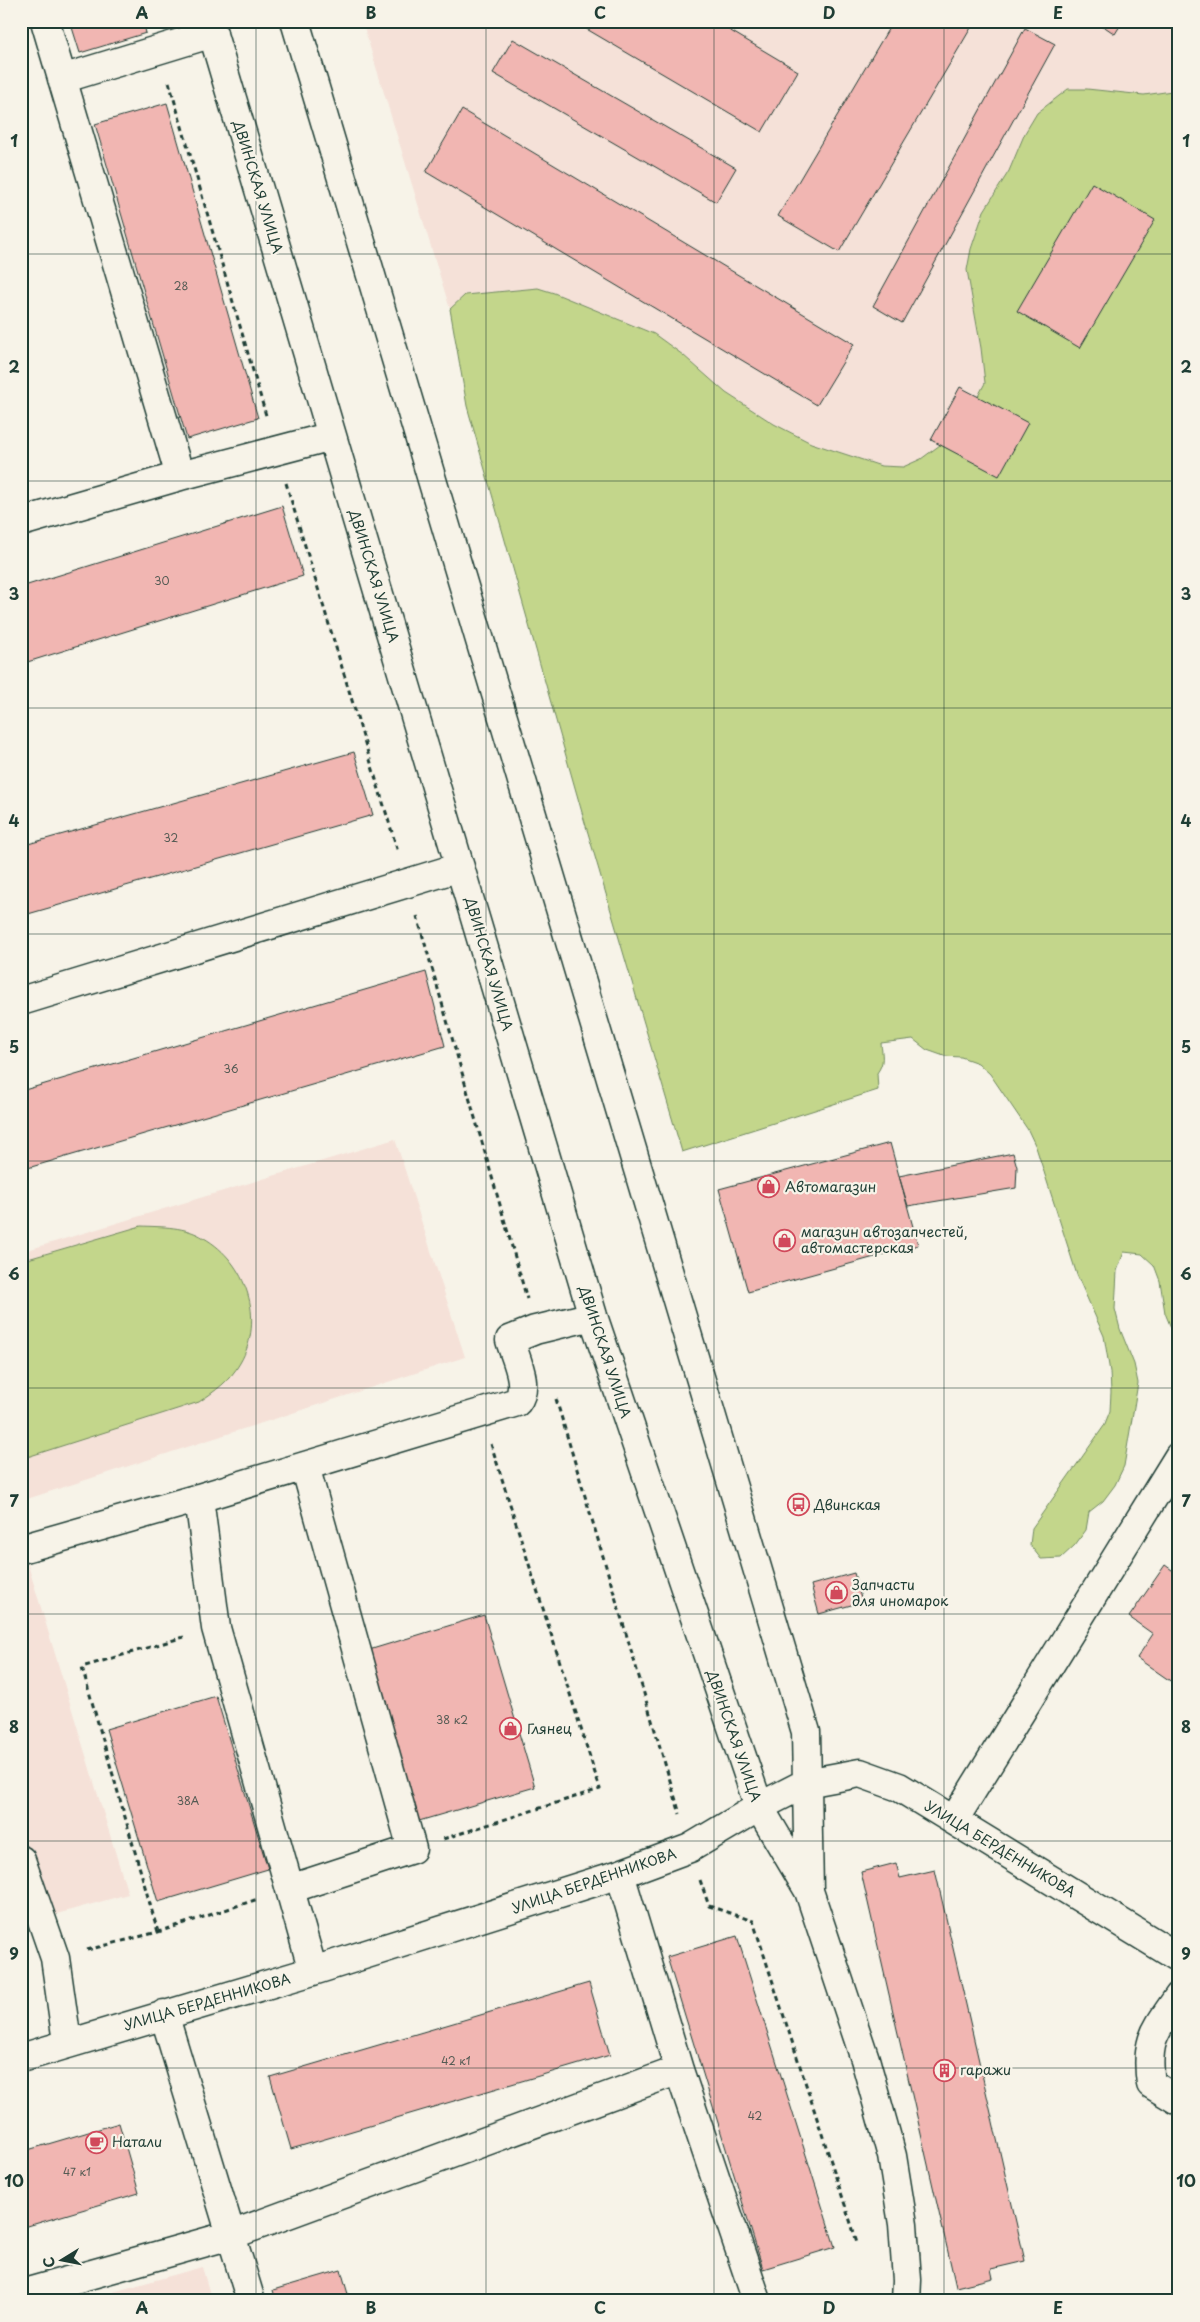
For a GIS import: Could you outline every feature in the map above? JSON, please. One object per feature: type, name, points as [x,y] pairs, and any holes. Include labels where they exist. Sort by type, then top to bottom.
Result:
[{"type":"street","points":[[45,21],[180,476]]},
{"type":"street","name":"ДВИНСКАЯ УЛИЦА","points":[[295,21],[806,1732],[809,1891]]},
{"type":"street","points":[[62,79],[160,49],[211,27]]},
{"type":"street","name":"ДВИНСКАЯ УЛИЦА","points":[[211,27],[593,1316],[758,1807],[809,1891],[856,2033],[892,2156],[903,2224],[907,2280],[906,2301]]},
{"type":"street","points":[[21,522],[180,476],[332,436]]},
{"type":"street","points":[[21,1001],[460,867]]},
{"type":"street","points":[[21,1549],[199,1498],[517,1402],[522,1395],[522,1381],[510,1340],[535,1330],[593,1316]]},
{"type":"street","points":[[954,1820],[1179,1456]]},
{"type":"street","points":[[290,1889],[412,1849],[305,1466]]},
{"type":"street","points":[[199,1498],[216,1628],[313,1971]]},
{"type":"street","name":"УЛИЦА БЕРДЕННИКОВА","points":[[21,2058],[67,2042],[313,1971],[620,1874],[690,1848],[758,1807],[806,1782],[860,1773],[899,1787],[1179,1958]]},
{"type":"street","points":[[21,1860],[55,1958],[67,2042]]},
{"type":"street","points":[[620,1874],[679,2070],[757,2301]]},
{"type":"street","points":[[1179,1996],[1153,2035],[1148,2061],[1152,2084],[1179,2101]]},
{"type":"street","points":[[164,2014],[251,2301]]},
{"type":"street","points":[[21,2294],[231,2235],[679,2070]]},
{"type":"path","points":[[160,49],[276,451],[408,883],[535,1330]]},
{"type":"path","points":[[555,1396],[709,1906],[752,1920],[857,2242]]},
{"type":"path","points":[[412,1849],[600,1789],[481,1412]]},
{"type":"path","points":[[158,1932],[82,1667],[216,1628]]},
{"type":"path","points":[[55,1958],[158,1932],[290,1889]]},
{"type":"shaded area","points":[[362,21],[1179,21],[1179,90],[1144,95],[1068,89],[1037,113],[1009,171],[984,211],[971,249],[967,270],[985,382],[966,419],[955,434],[921,459],[903,467],[881,466],[811,443],[774,424],[726,393],[683,355],[654,334],[554,293],[538,288],[465,295],[450,309]]},
{"type":"shaded area","points":[[395,1139],[465,1357],[21,1501],[21,1252]]},
{"type":"shaded area","points":[[21,1542],[128,1894],[21,1924]]},
{"type":"shaded area","points":[[202,2267],[212,2301],[81,2301]]},
{"type":"green space","points":[[1068,89],[1144,95],[1179,90],[1179,1347],[1165,1313],[1160,1281],[1154,1265],[1142,1254],[1124,1252],[1117,1271],[1115,1309],[1120,1329],[1134,1364],[1138,1383],[1124,1466],[1115,1485],[1103,1501],[1089,1512],[1086,1530],[1075,1545],[1061,1558],[1041,1559],[1030,1545],[1032,1528],[1104,1426],[1110,1411],[1111,1392],[1104,1336],[1077,1275],[1036,1147],[1028,1130],[990,1074],[978,1063],[961,1057],[944,1056],[927,1050],[913,1039],[881,1043],[882,1058],[877,1073],[878,1090],[682,1152],[583,816],[467,406],[450,309],[465,295],[538,288],[554,293],[654,334],[683,355],[726,393],[774,424],[811,443],[881,466],[903,467],[921,459],[955,434],[966,419],[985,383],[981,348],[967,270],[971,249],[984,211],[1009,171],[1025,133],[1037,113]]},
{"type":"green space","points":[[141,1226],[173,1228],[197,1234],[219,1248],[231,1261],[241,1276],[248,1293],[251,1310],[248,1346],[240,1363],[227,1380],[199,1402],[21,1459],[21,1261]]},
{"type":"building","points":[[70,21],[143,21],[146,33],[80,53]]},
{"type":"building","points":[[580,21],[714,21],[798,71],[762,132],[578,24]]},
{"type":"building","points":[[893,21],[975,21],[839,252],[778,216]]},
{"type":"building","points":[[1096,21],[1123,21],[1115,34]]},
{"type":"building","points":[[1025,28],[1055,44],[902,323],[873,306]]},
{"type":"building","points":[[513,39],[736,168],[716,202],[493,73]]},
{"type":"building","points":[[167,103],[258,418],[187,439],[95,124]]},
{"type":"building","points":[[462,110],[854,344],[817,405],[426,172]]},
{"type":"building","points":[[1092,183],[1155,220],[1080,348],[1017,311]]},
{"type":"building","points":[[960,387],[1028,423],[999,476],[931,440]]},
{"type":"building","points":[[282,506],[303,576],[21,664],[21,587]]},
{"type":"building","points":[[354,752],[373,815],[21,916],[21,846]]},
{"type":"building","points":[[426,972],[445,1046],[21,1170],[21,1091]]},
{"type":"building","points":[[890,1143],[918,1245],[748,1292],[719,1189]]},
{"type":"building","points":[[1013,1153],[1017,1167],[1016,1188],[908,1206],[899,1176]]},
{"type":"building","points":[[1165,1565],[1179,1575],[1179,1687],[1137,1658],[1153,1634],[1129,1617]]},
{"type":"building","name":"Запчасти для иномарок","points":[[854,1573],[862,1602],[819,1614],[811,1585]]},
{"type":"building","points":[[484,1615],[535,1787],[419,1821],[369,1650]]},
{"type":"building","points":[[216,1696],[268,1869],[158,1902],[106,1729]]},
{"type":"building","name":"гаражи","points":[[896,1863],[900,1878],[935,1870],[1025,2261],[991,2269],[993,2278],[956,2287],[861,1872]]},
{"type":"building","points":[[737,1936],[835,2247],[763,2269],[667,1957]]},
{"type":"building","points":[[589,1983],[610,2055],[291,2149],[270,2077]]},
{"type":"building","points":[[119,2123],[139,2193],[21,2228],[21,2152]]},
{"type":"building","points":[[341,2270],[350,2301],[276,2301],[273,2290]]},
{"type":"building","points":[[198,2294],[200,2301],[176,2301]]},
{"type":"place","name":"Автомагазин","points":[[769,1187]]},
{"type":"place","name":"магазин автозапчестей, автомастерская","points":[[785,1240]]},
{"type":"place","name":"Двинская","points":[[798,1505]]},
{"type":"place","name":"Запчасти для иномарок","points":[[836,1593]]},
{"type":"place","name":"Глянец","points":[[511,1729]]},
{"type":"place","name":"гаражи","points":[[944,2070]]},
{"type":"place","name":"Натали","points":[[96,2142]]}]
